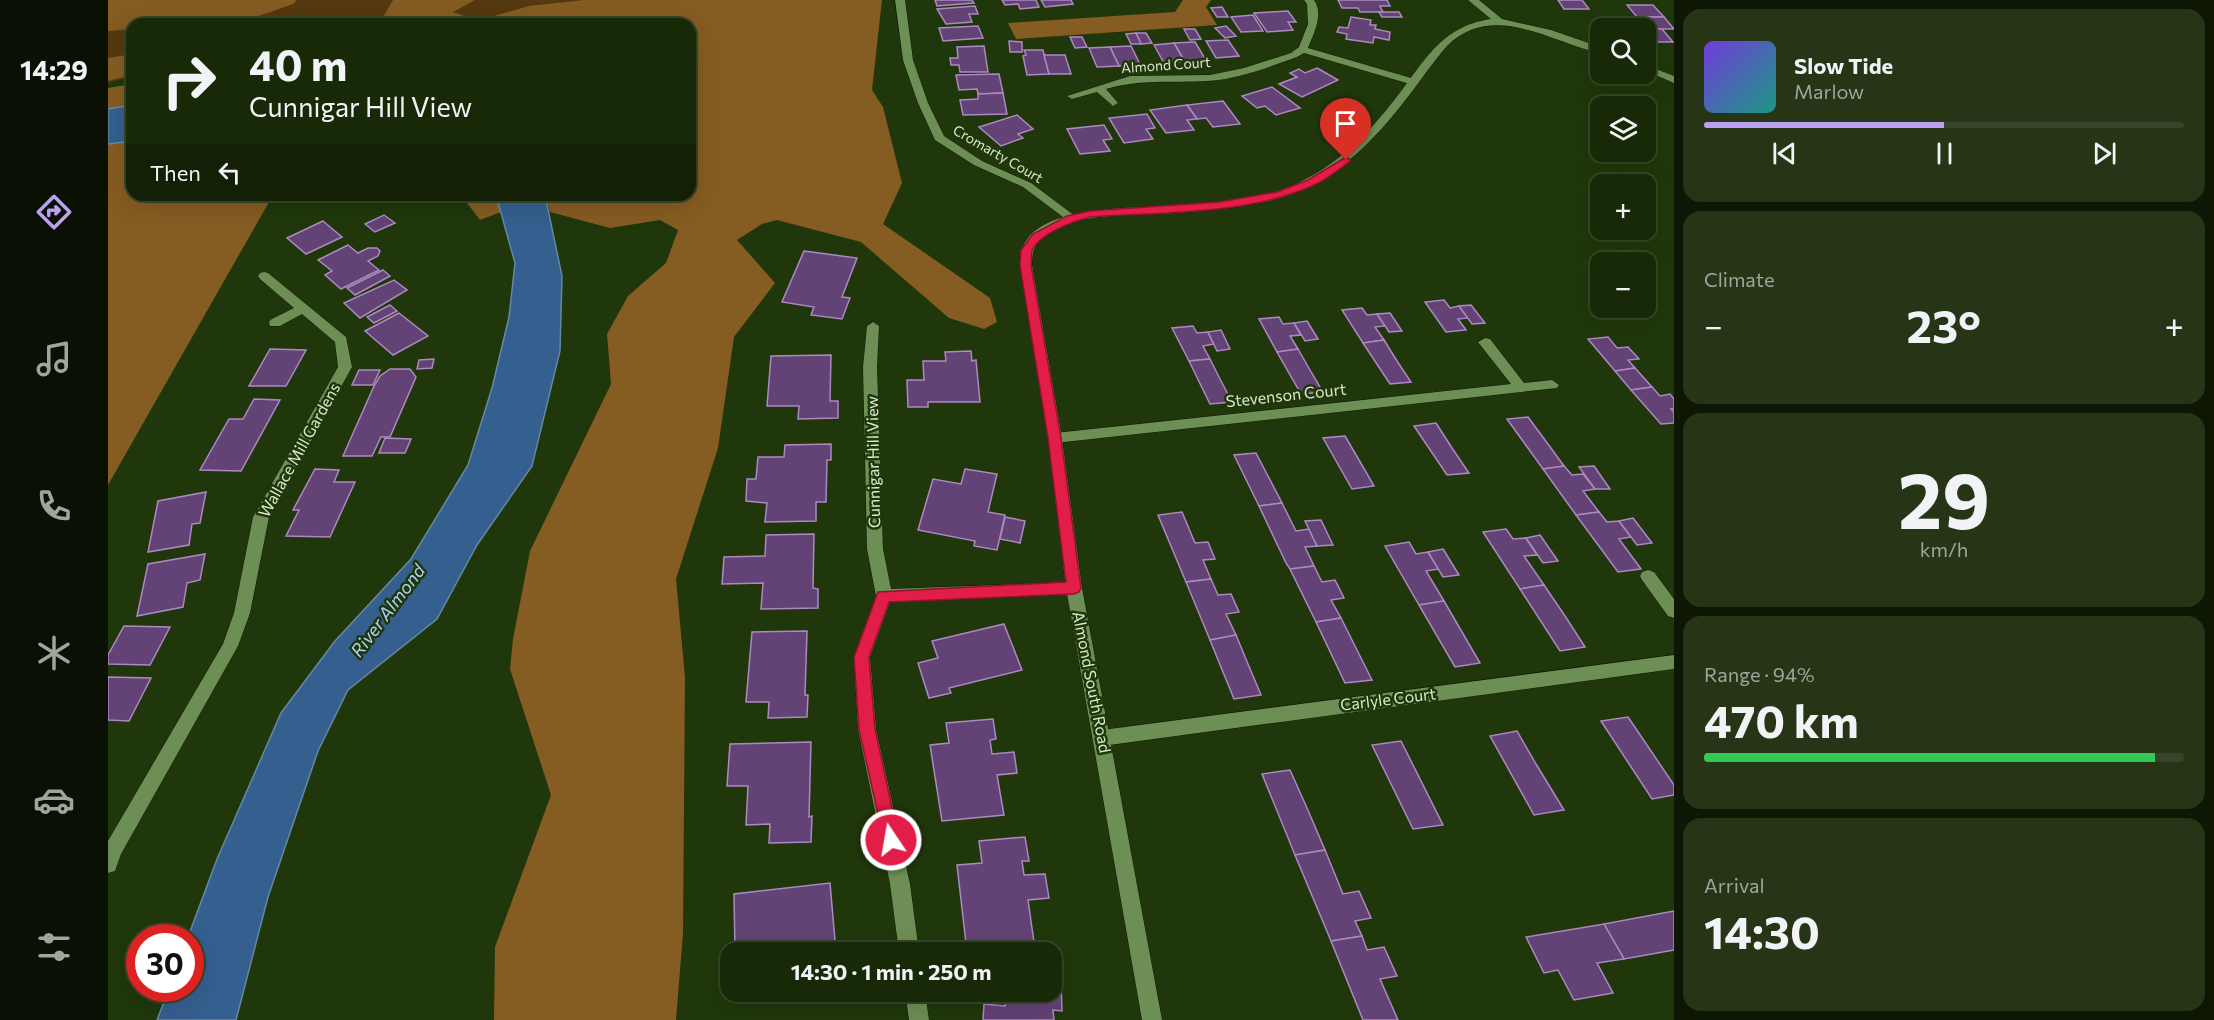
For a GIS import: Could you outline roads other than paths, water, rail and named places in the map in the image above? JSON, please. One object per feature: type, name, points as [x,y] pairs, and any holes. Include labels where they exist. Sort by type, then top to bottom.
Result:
[{"type":"street","name":"Cromarty Court","points":[[900,0],[908,60],[923,103],[939,138],[978,163],[1027,185],[1071,218]]},
{"type":"street","points":[[1309,0],[1312,4],[1313,24],[1303,49],[1414,82]]},
{"type":"street","points":[[1473,0],[1499,21],[1548,32],[1590,47]]},
{"type":"street","name":"Almond South Road","points":[[1152,1020],[1074,588],[1055,438],[1026,265],[1026,250],[1037,236],[1071,218],[1090,214],[1241,202],[1280,194],[1312,182],[1346,160],[1414,82],[1447,39],[1474,24],[1499,21]]},
{"type":"street","name":"Almond Court","points":[[1072,96],[1130,80],[1210,78],[1237,73],[1294,55],[1303,49]]},
{"type":"street","points":[[1656,72],[1674,80]]},
{"type":"street","name":"Almond Court","points":[[1099,88],[1113,103]]},
{"type":"street","name":"Wallace Mill Gardens","points":[[108,864],[113,850],[230,646],[242,613],[261,517],[345,367],[341,340],[264,276]]},
{"type":"street","points":[[275,323],[303,308]]},
{"type":"street","name":"Cunnigar Hill View","points":[[873,326],[870,367],[875,549],[884,596]]},
{"type":"street","points":[[1485,342],[1521,388]]},
{"type":"street","name":"Stevenson Court","points":[[1055,438],[1552,385]]},
{"type":"street","points":[[1648,576],[1674,611]]},
{"type":"street","points":[[908,942],[900,884],[867,729],[862,657],[884,596],[1074,588]]},
{"type":"street","name":"Carlyle Court","points":[[1102,738],[1674,662]]},
{"type":"street","points":[[916,1002],[919,1020]]},
{"type":"water","points":[[126,106],[126,142],[108,144],[108,109]]},
{"type":"water","name":"River Almond","points":[[498,201],[546,201],[562,276],[560,351],[532,466],[477,545],[437,619],[348,690],[318,751],[268,897],[236,1020],[157,1020],[164,1002],[204,1002],[204,924],[193,924],[217,859],[281,713],[335,641],[411,559],[468,465],[492,388],[509,317],[515,263]]}]
